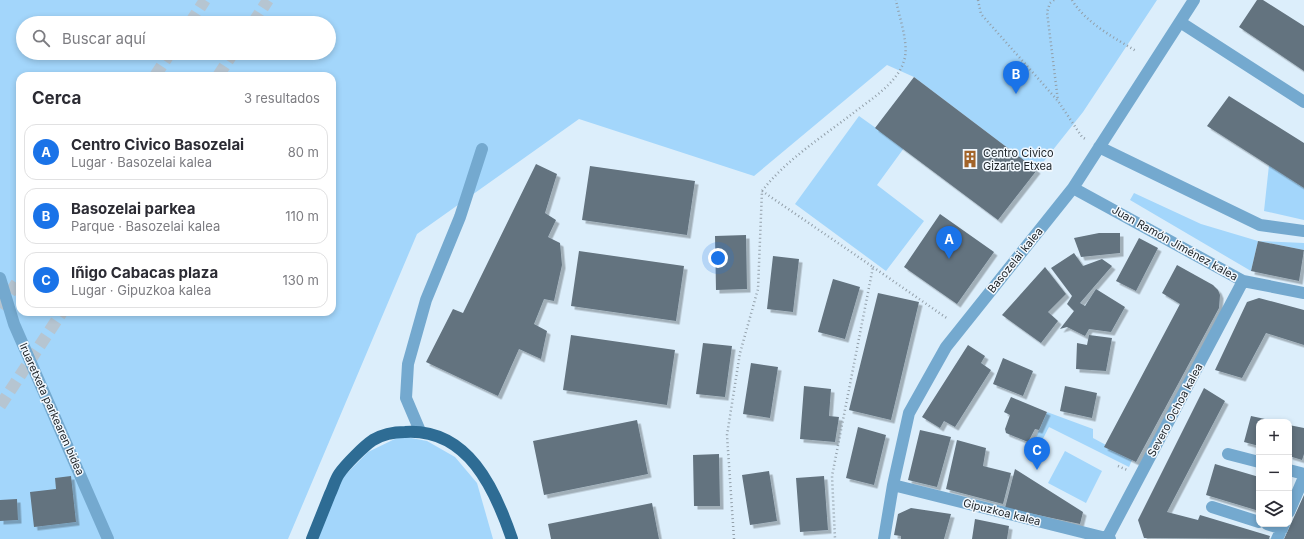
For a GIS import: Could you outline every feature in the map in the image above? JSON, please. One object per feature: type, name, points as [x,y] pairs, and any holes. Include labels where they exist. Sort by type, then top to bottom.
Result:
[{"type":"main road","points":[[312,539],[338,475],[373,440],[392,433],[420,431],[445,438],[465,453],[486,479],[501,506],[512,539]]},
{"type":"street","name":"Basozelai kalea","points":[[884,539],[893,485],[909,413],[946,347],[1073,188],[1194,0]]},
{"type":"street","points":[[1180,22],[1304,102]]},
{"type":"street","points":[[1099,147],[1260,225],[1304,231]]},
{"type":"street","points":[[420,431],[406,398],[408,364],[426,300],[460,217],[482,148]]},
{"type":"street","name":"Juan Ramón Jiménez kalea","points":[[1073,188],[1243,281],[1304,293]]},
{"type":"street","name":"Iruaretxeta parkearen bidea","points":[[0,278],[14,324],[108,539]]},
{"type":"street","name":"Severo Ochoa kalea","points":[[1109,539],[1243,281]]},
{"type":"street","points":[[1228,454],[1256,461]]},
{"type":"street","points":[[1292,471],[1304,476],[1292,505]]},
{"type":"street","name":"Gipuzkoa kalea","points":[[893,485],[1109,539]]},
{"type":"street","points":[[1212,507],[1256,521]]},
{"type":"path","points":[[734,539],[727,435],[740,353],[758,289],[762,191],[782,170],[886,87],[900,70],[905,56],[904,39],[896,0]]},
{"type":"path","points":[[978,0],[981,14],[1058,101],[1082,137],[1099,147]]},
{"type":"path","points":[[1054,0],[1050,3],[1047,12],[1058,101]]},
{"type":"path","points":[[1072,0],[1079,11],[1099,28],[1136,51]]},
{"type":"path","points":[[762,191],[948,319]]},
{"type":"path","points":[[835,539],[832,476],[873,267]]},
{"type":"shaded area","points":[[0,0],[1157,0],[1083,112],[1037,170],[914,77],[887,65],[754,176],[579,119],[417,234],[288,539],[0,539]]},
{"type":"shaded area","points":[[859,116],[904,148],[877,185],[924,221],[886,271],[795,204]]},
{"type":"shaded area","points":[[1269,165],[1304,188],[1304,220],[1264,211]]},
{"type":"shaded area","points":[[1134,193],[1201,224],[1258,241],[1251,271],[1130,200]]},
{"type":"shaded area","points":[[1258,241],[1304,243],[1304,250]]},
{"type":"shaded area","points":[[1047,412],[1093,429],[1093,438],[1106,445],[1105,447],[1132,460],[1129,467],[1049,427],[1040,443],[1031,448]]},
{"type":"shaded area","points":[[401,436],[427,441],[455,457],[477,483],[493,539],[312,539],[336,484],[368,452]]},
{"type":"shaded area","points":[[1065,451],[1102,471],[1086,503],[1048,483]]},
{"type":"building","points":[[1257,0],[1263,0],[1304,26],[1304,71],[1239,27]]},
{"type":"building","name":"Centro Civico Gizarte Etxea","points":[[914,77],[1037,170],[998,220],[875,128]]},
{"type":"building","points":[[1229,96],[1304,143],[1304,188],[1207,126]]},
{"type":"building","points":[[536,164],[557,174],[545,213],[556,220],[548,237],[560,243],[562,265],[554,301],[544,299],[534,324],[547,331],[541,359],[519,349],[498,396],[426,362],[453,309],[463,313]]},
{"type":"building","points":[[590,166],[695,181],[687,235],[582,220]]},
{"type":"building","points":[[940,214],[994,252],[957,304],[904,267]]},
{"type":"building","points":[[1099,233],[1120,233],[1120,253],[1081,257],[1074,238]]},
{"type":"building","points":[[746,235],[747,289],[716,290],[715,236]]},
{"type":"building","points":[[1139,238],[1158,248],[1136,291],[1116,281]]},
{"type":"building","points":[[1258,241],[1304,250],[1299,281],[1251,271]]},
{"type":"building","points":[[579,251],[684,266],[676,321],[571,306]]},
{"type":"building","points":[[1074,253],[1083,266],[1102,259],[1112,266],[1080,303],[1085,306],[1096,289],[1125,307],[1111,332],[1089,329],[1085,336],[1067,327],[1060,329],[1074,311],[1067,304],[1072,296],[1051,268]]},
{"type":"building","points":[[773,256],[799,259],[793,312],[767,309]]},
{"type":"building","points":[[1177,265],[1213,285],[1218,290],[1220,295],[1219,308],[1136,462],[1104,447],[1180,304],[1162,293]]},
{"type":"building","points":[[1045,267],[1066,294],[1048,312],[1058,321],[1041,343],[1002,315]]},
{"type":"building","points":[[833,279],[860,287],[845,339],[818,332]]},
{"type":"building","points":[[878,293],[919,302],[891,420],[849,410]]},
{"type":"building","points":[[1259,298],[1304,310],[1304,345],[1266,333],[1242,378],[1215,370],[1247,302]]},
{"type":"building","points":[[571,335],[675,350],[667,405],[563,390]]},
{"type":"building","points":[[1089,335],[1112,338],[1106,371],[1076,369],[1077,343],[1087,345]]},
{"type":"building","points":[[703,343],[732,346],[725,397],[696,394]]},
{"type":"building","points":[[968,345],[985,356],[981,363],[991,370],[955,427],[944,421],[940,428],[922,417]]},
{"type":"building","points":[[1003,358],[1033,371],[1023,396],[993,384]]},
{"type":"building","points":[[751,363],[778,367],[770,418],[743,414]]},
{"type":"building","points":[[804,386],[831,389],[829,416],[839,417],[835,442],[800,439]]},
{"type":"building","points":[[1065,386],[1097,393],[1092,418],[1060,411]]},
{"type":"building","points":[[1204,388],[1225,401],[1167,512],[1198,520],[1200,515],[1270,536],[1269,539],[1144,538],[1138,520]]},
{"type":"building","points":[[1011,397],[1047,412],[1039,430],[1035,429],[1028,442],[1006,433],[1005,429],[1010,415],[1004,412]]},
{"type":"building","points":[[1251,416],[1265,419],[1256,419],[1256,445],[1244,442]]},
{"type":"building","points":[[637,420],[648,474],[544,495],[533,441]]},
{"type":"building","points":[[1292,426],[1304,428],[1304,454],[1302,460],[1292,457]]},
{"type":"building","points":[[858,427],[886,435],[874,485],[846,478]]},
{"type":"building","points":[[920,430],[951,437],[937,487],[908,480]]},
{"type":"building","points":[[957,440],[986,448],[983,466],[1011,473],[1003,504],[946,489]]},
{"type":"building","points":[[719,454],[720,506],[694,506],[693,455]]},
{"type":"building","points":[[1215,464],[1256,476],[1256,510],[1206,495]]},
{"type":"building","points":[[1015,469],[1083,512],[1080,524],[1005,508]]},
{"type":"building","points":[[769,471],[777,521],[750,525],[742,475]]},
{"type":"building","points":[[71,476],[76,522],[34,527],[30,492],[56,489],[55,478]]},
{"type":"building","points":[[824,476],[828,530],[800,532],[796,478]]},
{"type":"building","points":[[1304,495],[1304,539],[1284,539],[1289,527],[1292,527],[1292,521]]},
{"type":"building","points":[[17,499],[18,520],[0,521],[0,500]]},
{"type":"building","points":[[652,503],[659,539],[551,539],[548,524]]},
{"type":"building","points":[[911,508],[951,514],[944,539],[901,539],[901,536],[894,535],[898,514]]},
{"type":"building","points":[[975,519],[1009,526],[1007,539],[972,539]]},
{"type":"tunnel","points":[[195,16],[205,0]]},
{"type":"tunnel","points":[[258,16],[268,0]]},
{"type":"tunnel","points":[[158,72],[165,60]]},
{"type":"tunnel","points":[[221,72],[228,60]]},
{"type":"tunnel","points":[[0,308],[16,284]]},
{"type":"tunnel","points":[[0,406],[59,316]]},
{"type":"place","name":"Basozelai parkea","points":[[1016,94]]},
{"type":"place","name":"Centro Civico Gizarte Etxea","points":[[970,159]]},
{"type":"place","name":"Centro Civico Basozelai","points":[[949,259]]},
{"type":"place","name":"Iñigo Cabacas plaza","points":[[1037,470]]}]
